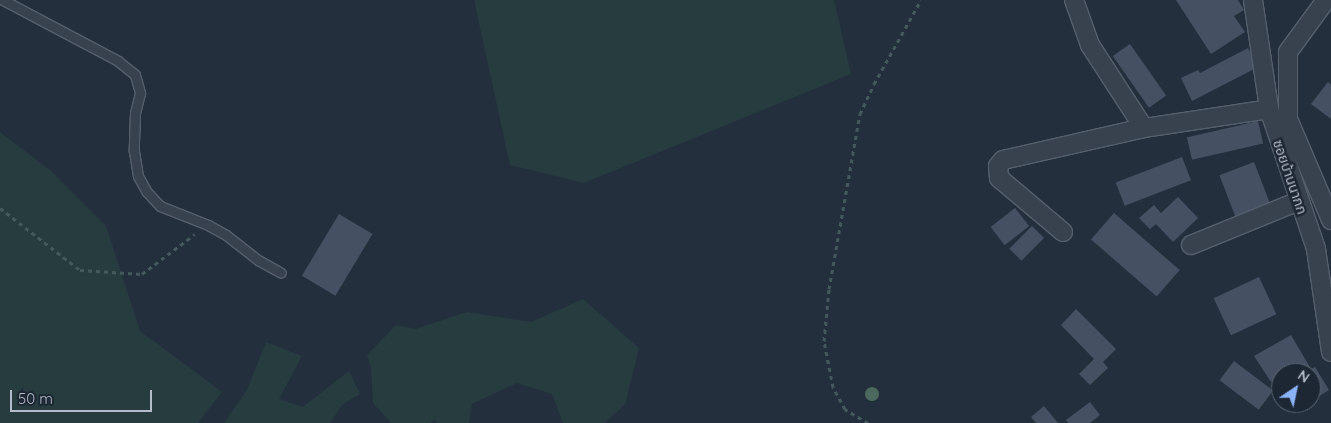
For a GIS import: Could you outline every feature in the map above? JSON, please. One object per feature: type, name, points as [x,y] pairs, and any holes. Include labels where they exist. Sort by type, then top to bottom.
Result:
[{"type":"street","points":[[1074,0],[1090,45],[1144,128]]},
{"type":"street","name":"ซอยบ้านนากก","points":[[1253,0],[1269,109],[1316,249],[1331,352]]},
{"type":"street","points":[[1326,0],[1288,52],[1288,119],[1331,220]]},
{"type":"street","points":[[1063,232],[999,178],[998,166],[1008,157],[1144,128],[1269,109]]},
{"type":"street","points":[[1191,245],[1299,202]]},
{"type":"lane","points":[[3,0],[118,62],[135,75],[140,93],[135,113],[134,151],[140,183],[160,206],[208,225],[281,273]]},
{"type":"path","points":[[868,423],[845,409],[833,387],[824,341],[829,289],[860,114],[874,84],[922,0]]},
{"type":"path","points":[[0,208],[80,270],[142,274],[208,225]]},
{"type":"green space","points":[[474,0],[834,0],[851,74],[584,183],[510,165]]},
{"type":"green space","points":[[0,132],[51,171],[106,226],[140,331],[222,392],[198,423],[0,423]]},
{"type":"green space","points":[[583,299],[639,348],[625,404],[605,423],[563,423],[552,394],[517,383],[472,404],[469,423],[438,423],[434,419],[430,423],[391,423],[373,403],[371,368],[367,355],[396,325],[416,329],[467,312],[531,322]]},
{"type":"green space","points":[[266,342],[302,356],[279,399],[303,407],[349,371],[360,394],[343,404],[330,423],[224,423],[247,390]]},
{"type":"building","points":[[1176,0],[1238,0],[1244,10],[1234,16],[1245,32],[1211,54]]},
{"type":"building","points":[[1130,44],[1166,96],[1149,108],[1113,56]]},
{"type":"building","points":[[1248,48],[1258,67],[1192,101],[1181,78],[1198,70],[1200,73]]},
{"type":"building","points":[[1328,82],[1331,85],[1331,119],[1311,104]]},
{"type":"building","points":[[1258,121],[1263,143],[1192,160],[1187,137]]},
{"type":"building","points":[[1182,157],[1191,180],[1125,206],[1116,182]]},
{"type":"building","points":[[1254,162],[1270,203],[1235,216],[1219,175]]},
{"type":"building","points":[[1178,197],[1198,218],[1173,242],[1156,224],[1150,229],[1139,218],[1154,205],[1161,213]]},
{"type":"building","points":[[1015,208],[1029,226],[1005,245],[991,227]]},
{"type":"building","points":[[1114,213],[1180,270],[1157,296],[1091,239]]},
{"type":"building","points":[[339,214],[372,234],[335,296],[302,276]]},
{"type":"building","points":[[1032,226],[1044,238],[1021,261],[1009,249]]},
{"type":"building","points":[[1259,277],[1276,314],[1231,335],[1214,298]]},
{"type":"building","points":[[1076,309],[1116,349],[1103,362],[1108,368],[1090,385],[1079,374],[1094,359],[1061,325]]},
{"type":"building","points":[[1291,335],[1307,363],[1271,363],[1271,382],[1254,356]]},
{"type":"building","points":[[1234,361],[1271,389],[1271,393],[1259,410],[1220,380]]},
{"type":"building","points":[[1321,377],[1329,390],[1321,395]]},
{"type":"building","points":[[1090,402],[1100,415],[1090,423],[1068,423],[1066,420]]},
{"type":"building","points":[[1044,406],[1058,423],[1036,423],[1031,417]]}]
